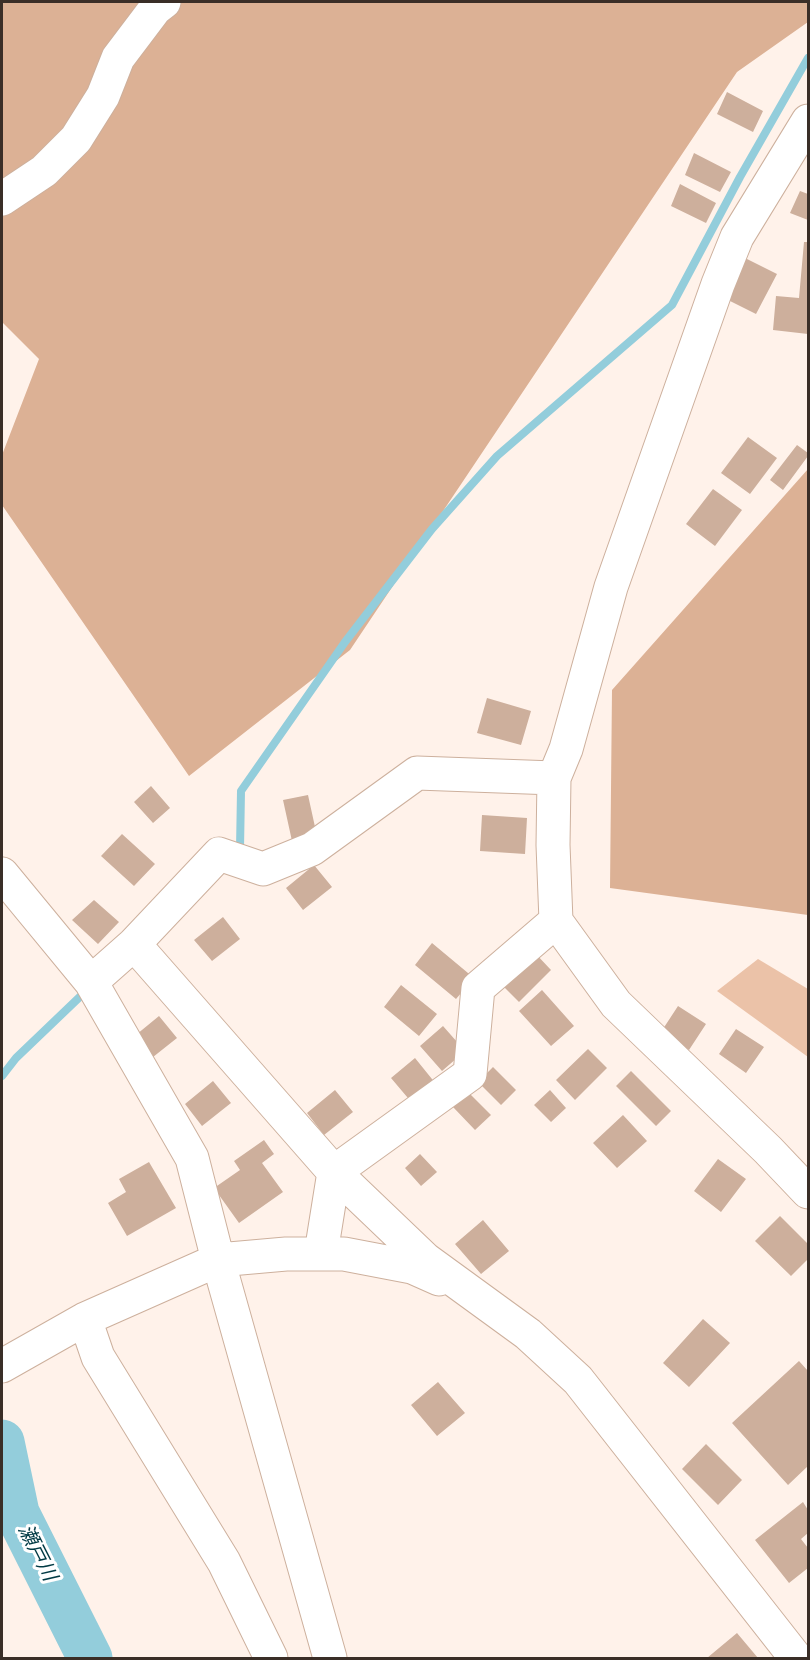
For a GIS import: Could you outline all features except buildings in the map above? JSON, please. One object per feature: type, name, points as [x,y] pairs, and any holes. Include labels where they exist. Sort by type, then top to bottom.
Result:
[{"type":"street","points":[[2,199],[44,171],[76,139],[103,96],[118,58],[155,9],[164,2]]},
{"type":"street","points":[[808,121],[737,237],[717,284],[610,587],[566,749],[554,778],[553,845],[556,921],[616,1005],[808,1192]]},
{"type":"street","points":[[91,982],[134,944],[219,854],[263,869],[312,849],[417,773],[554,778]]},
{"type":"street","points":[[2,874],[91,982],[192,1158],[218,1260],[330,1659]]},
{"type":"street","points":[[321,1253],[334,1172],[471,1074],[478,988],[556,921]]},
{"type":"street","points":[[134,944],[334,1172],[425,1259],[528,1334],[578,1380],[796,1659]]},
{"type":"street","points":[[2,1366],[85,1318],[218,1260],[286,1254],[344,1254],[412,1267],[472,1293]]},
{"type":"street","points":[[85,1318],[98,1357],[224,1562],[271,1659]]},
{"type":"street","points":[[803,1659],[808,1647]]},
{"type":"shaded area","points":[[2,2],[808,2],[808,22],[737,72],[350,650],[189,776],[2,505],[2,455],[39,359],[2,322]]},
{"type":"shaded area","points":[[808,469],[808,915],[610,888],[612,690]]},
{"type":"shaded area","points":[[758,959],[808,989],[808,1057],[717,991]]},
{"type":"waterway","points":[[237,852],[240,849],[241,791],[345,642],[432,529],[497,456],[672,305],[740,177],[808,58]]},
{"type":"waterway","points":[[2,1076],[16,1058],[87,990]]},
{"type":"waterway","name":"瀬戸川","points":[[2,1442],[17,1513],[90,1658]]}]
